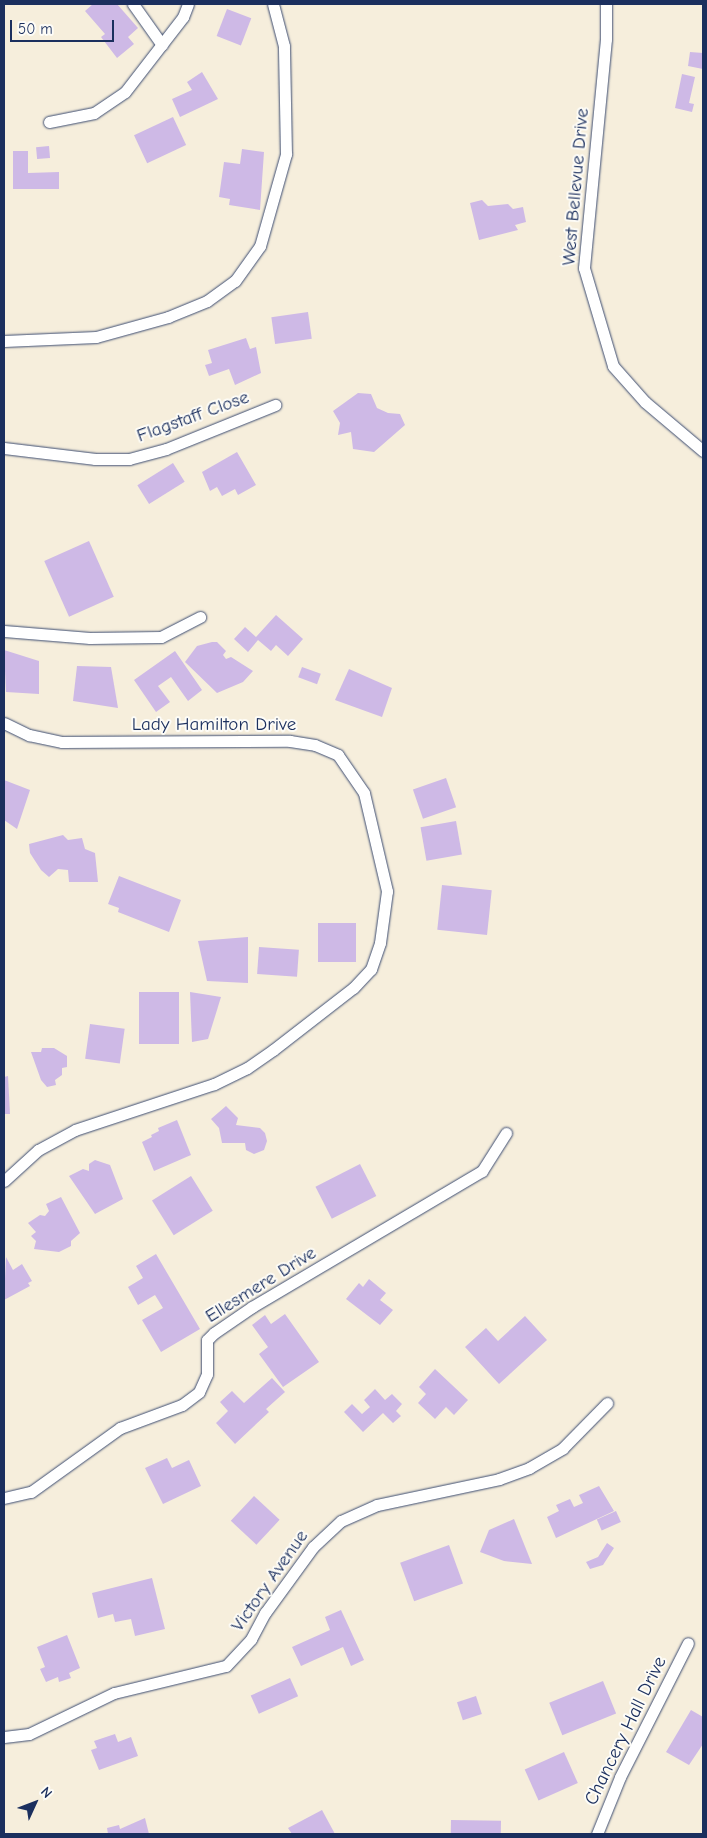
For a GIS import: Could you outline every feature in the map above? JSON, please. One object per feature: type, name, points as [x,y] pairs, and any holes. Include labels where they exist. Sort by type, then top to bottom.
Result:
[{"type":"street","points":[[133,4],[162,45]]},
{"type":"street","points":[[49,122],[94,113],[125,92],[183,17],[188,4]]},
{"type":"street","points":[[4,341],[96,337],[168,318],[207,301],[235,281],[260,246],[286,154],[284,46],[273,4]]},
{"type":"street","name":"West Bellevue Drive","points":[[606,4],[606,39],[584,268],[613,366],[645,402],[703,451]]},
{"type":"street","name":"Flagstaff Close","points":[[4,448],[95,459],[128,459],[166,449],[275,405]]},
{"type":"street","points":[[4,631],[90,638],[160,637],[200,617]]},
{"type":"street","name":"Lady Hamilton Drive","points":[[4,723],[29,735],[62,742],[290,741],[315,744],[338,755],[364,793],[387,891],[380,943],[371,969],[353,988],[273,1050],[247,1068],[214,1084],[75,1130],[38,1150],[4,1181]]},
{"type":"street","name":"Ellesmere Drive","points":[[4,1498],[31,1492],[120,1428],[182,1405],[199,1392],[207,1374],[207,1340],[214,1333],[252,1307],[482,1171],[506,1133]]},
{"type":"street","name":"Victory Avenue","points":[[4,1736],[29,1734],[114,1693],[226,1666],[236,1658],[251,1639],[265,1613],[321,1538],[341,1521],[377,1505],[499,1479],[529,1468],[563,1448],[607,1403]]},
{"type":"street","name":"Chancery Hall Drive","points":[[597,1834],[620,1777],[688,1644]]},
{"type":"building","points":[[93,4],[117,4],[138,28],[128,37],[134,44],[117,58],[101,37],[105,34],[85,11]]},
{"type":"building","points":[[227,9],[251,18],[241,45],[217,36]]},
{"type":"building","points":[[690,52],[703,53],[703,69],[688,66]]},
{"type":"building","points":[[202,72],[218,99],[180,117],[172,99],[192,90],[187,82]]},
{"type":"building","points":[[682,74],[695,77],[689,103],[694,104],[692,112],[675,108]]},
{"type":"building","points":[[173,117],[186,145],[147,163],[134,135]]},
{"type":"building","points":[[49,146],[50,158],[37,159],[36,147]]},
{"type":"building","points":[[242,149],[264,152],[260,210],[229,205],[230,199],[219,197],[224,162],[240,164]]},
{"type":"building","points":[[13,151],[28,151],[28,173],[59,172],[59,189],[13,189]]},
{"type":"building","points":[[482,200],[488,206],[508,204],[513,209],[523,207],[526,222],[515,225],[518,230],[479,240],[470,203]]},
{"type":"building","points":[[308,312],[312,339],[275,344],[271,317]]},
{"type":"building","points":[[246,338],[250,349],[256,347],[261,373],[235,385],[229,369],[209,376],[205,365],[212,363],[208,350]]},
{"type":"building","points":[[358,393],[371,394],[377,408],[388,413],[400,414],[405,425],[374,452],[353,449],[351,432],[338,435],[340,423],[333,411]]},
{"type":"building","points":[[237,452],[256,485],[238,495],[235,489],[222,496],[217,487],[210,491],[202,472]]},
{"type":"building","points":[[173,463],[185,482],[149,504],[137,485]]},
{"type":"building","points":[[89,541],[114,597],[69,617],[44,561]]},
{"type":"building","points":[[276,615],[303,639],[288,656],[276,645],[271,651],[258,640],[248,652],[234,639],[245,627],[256,637]]},
{"type":"building","points":[[217,642],[226,651],[223,655],[226,659],[231,657],[253,671],[243,682],[217,693],[185,662],[197,646]]},
{"type":"building","points":[[4,650],[39,661],[39,694],[6,692]]},
{"type":"building","points":[[175,651],[202,690],[188,701],[171,677],[158,686],[170,702],[156,712],[134,680]]},
{"type":"building","points":[[77,666],[111,667],[118,708],[73,701]]},
{"type":"building","points":[[302,667],[321,674],[317,684],[298,677]]},
{"type":"building","points":[[349,669],[392,688],[382,717],[335,700]]},
{"type":"building","points":[[446,778],[456,807],[423,819],[413,789]]},
{"type":"building","points":[[4,780],[30,790],[17,829],[4,820]]},
{"type":"building","points":[[456,821],[462,854],[426,861],[421,827]]},
{"type":"building","points":[[63,835],[68,840],[82,838],[85,849],[95,853],[98,882],[69,882],[68,870],[58,869],[49,877],[41,870],[30,853],[29,844]]},
{"type":"building","points":[[119,876],[181,900],[169,932],[118,912],[119,908],[108,904]]},
{"type":"building","points":[[442,885],[492,890],[487,935],[437,930]]},
{"type":"building","points":[[318,923],[356,923],[356,962],[318,962]]},
{"type":"building","points":[[248,937],[248,983],[207,981],[198,941]]},
{"type":"building","points":[[259,947],[299,950],[297,977],[257,974]]},
{"type":"building","points":[[139,992],[179,992],[179,1044],[139,1044]]},
{"type":"building","points":[[190,992],[221,997],[208,1039],[192,1042]]},
{"type":"building","points":[[90,1024],[125,1029],[120,1064],[85,1059]]},
{"type":"building","points":[[42,1048],[54,1048],[67,1056],[67,1067],[62,1068],[62,1075],[55,1080],[56,1085],[47,1087],[41,1080],[31,1052],[41,1052]]},
{"type":"building","points":[[8,1076],[10,1114],[4,1114],[4,1077]]},
{"type":"building","points":[[226,1106],[238,1118],[236,1125],[260,1128],[265,1133],[267,1141],[264,1150],[254,1154],[246,1150],[245,1143],[222,1143],[219,1128],[211,1119]]},
{"type":"building","points":[[177,1120],[191,1155],[154,1171],[142,1142],[159,1131],[158,1128]]},
{"type":"building","points":[[95,1160],[110,1165],[123,1199],[95,1214],[69,1176],[83,1169],[89,1171],[89,1164]]},
{"type":"building","points":[[360,1164],[376,1196],[332,1219],[315,1187]]},
{"type":"building","points":[[191,1176],[213,1211],[174,1235],[152,1200]]},
{"type":"building","points":[[61,1197],[80,1233],[71,1241],[71,1246],[59,1252],[34,1249],[36,1241],[31,1236],[36,1232],[28,1223],[40,1215],[45,1216],[49,1211],[46,1204]]},
{"type":"building","points":[[156,1254],[200,1329],[161,1352],[142,1320],[163,1308],[155,1295],[138,1305],[128,1287],[143,1278],[136,1266]]},
{"type":"building","points":[[6,1257],[13,1270],[22,1264],[32,1281],[28,1283],[30,1286],[4,1300]]},
{"type":"building","points":[[369,1279],[386,1293],[380,1300],[393,1310],[380,1325],[346,1299],[359,1283],[363,1287]]},
{"type":"building","points":[[285,1314],[319,1362],[283,1387],[259,1354],[268,1347],[252,1325],[265,1315],[271,1324]]},
{"type":"building","points":[[525,1316],[547,1340],[499,1384],[465,1347],[486,1328],[498,1341]]},
{"type":"building","points":[[435,1369],[468,1400],[454,1415],[446,1407],[435,1419],[418,1403],[426,1394],[419,1387]]},
{"type":"building","points":[[272,1378],[285,1392],[266,1409],[269,1412],[235,1444],[216,1423],[228,1411],[220,1402],[232,1391],[244,1403]]},
{"type":"building","points":[[375,1389],[385,1400],[392,1394],[402,1404],[396,1411],[401,1416],[393,1423],[383,1413],[363,1432],[344,1412],[352,1404],[362,1414],[370,1407],[364,1400]]},
{"type":"building","points":[[167,1458],[172,1468],[189,1460],[201,1486],[163,1504],[145,1468]]},
{"type":"building","points":[[599,1486],[614,1511],[556,1538],[547,1517],[559,1511],[556,1505],[570,1499],[574,1507],[583,1503],[579,1495]]},
{"type":"building","points":[[254,1496],[280,1520],[256,1545],[231,1521]]},
{"type":"building","points":[[616,1511],[621,1522],[602,1531],[597,1520]]},
{"type":"building","points":[[514,1519],[532,1564],[504,1561],[480,1552],[489,1530]]},
{"type":"building","points":[[607,1543],[614,1548],[603,1565],[590,1569],[586,1562],[598,1557]]},
{"type":"building","points":[[449,1545],[463,1584],[414,1601],[400,1563]]},
{"type":"building","points":[[152,1578],[165,1629],[135,1636],[131,1619],[115,1622],[113,1614],[98,1618],[92,1593]]},
{"type":"building","points":[[341,1610],[364,1660],[351,1666],[343,1647],[301,1666],[292,1647],[330,1630],[325,1617]]},
{"type":"building","points":[[67,1635],[80,1668],[69,1673],[71,1678],[59,1682],[58,1677],[46,1682],[40,1669],[45,1667],[37,1647]]},
{"type":"building","points":[[290,1678],[298,1696],[259,1714],[251,1695]]},
{"type":"building","points":[[603,1681],[616,1713],[562,1735],[549,1703]]},
{"type":"building","points":[[476,1696],[482,1714],[463,1720],[457,1702]]},
{"type":"building","points":[[691,1710],[703,1717],[703,1744],[689,1765],[666,1752]]},
{"type":"building","points":[[115,1734],[118,1742],[131,1737],[138,1756],[99,1770],[91,1750],[97,1748],[94,1741]]},
{"type":"building","points":[[564,1752],[578,1783],[539,1801],[525,1769]]},
{"type":"building","points":[[322,1810],[335,1834],[292,1834],[288,1828]]},
{"type":"building","points":[[145,1818],[149,1834],[108,1834],[107,1828],[119,1825],[120,1829]]},
{"type":"building","points":[[451,1820],[501,1821],[501,1834],[451,1834]]}]
